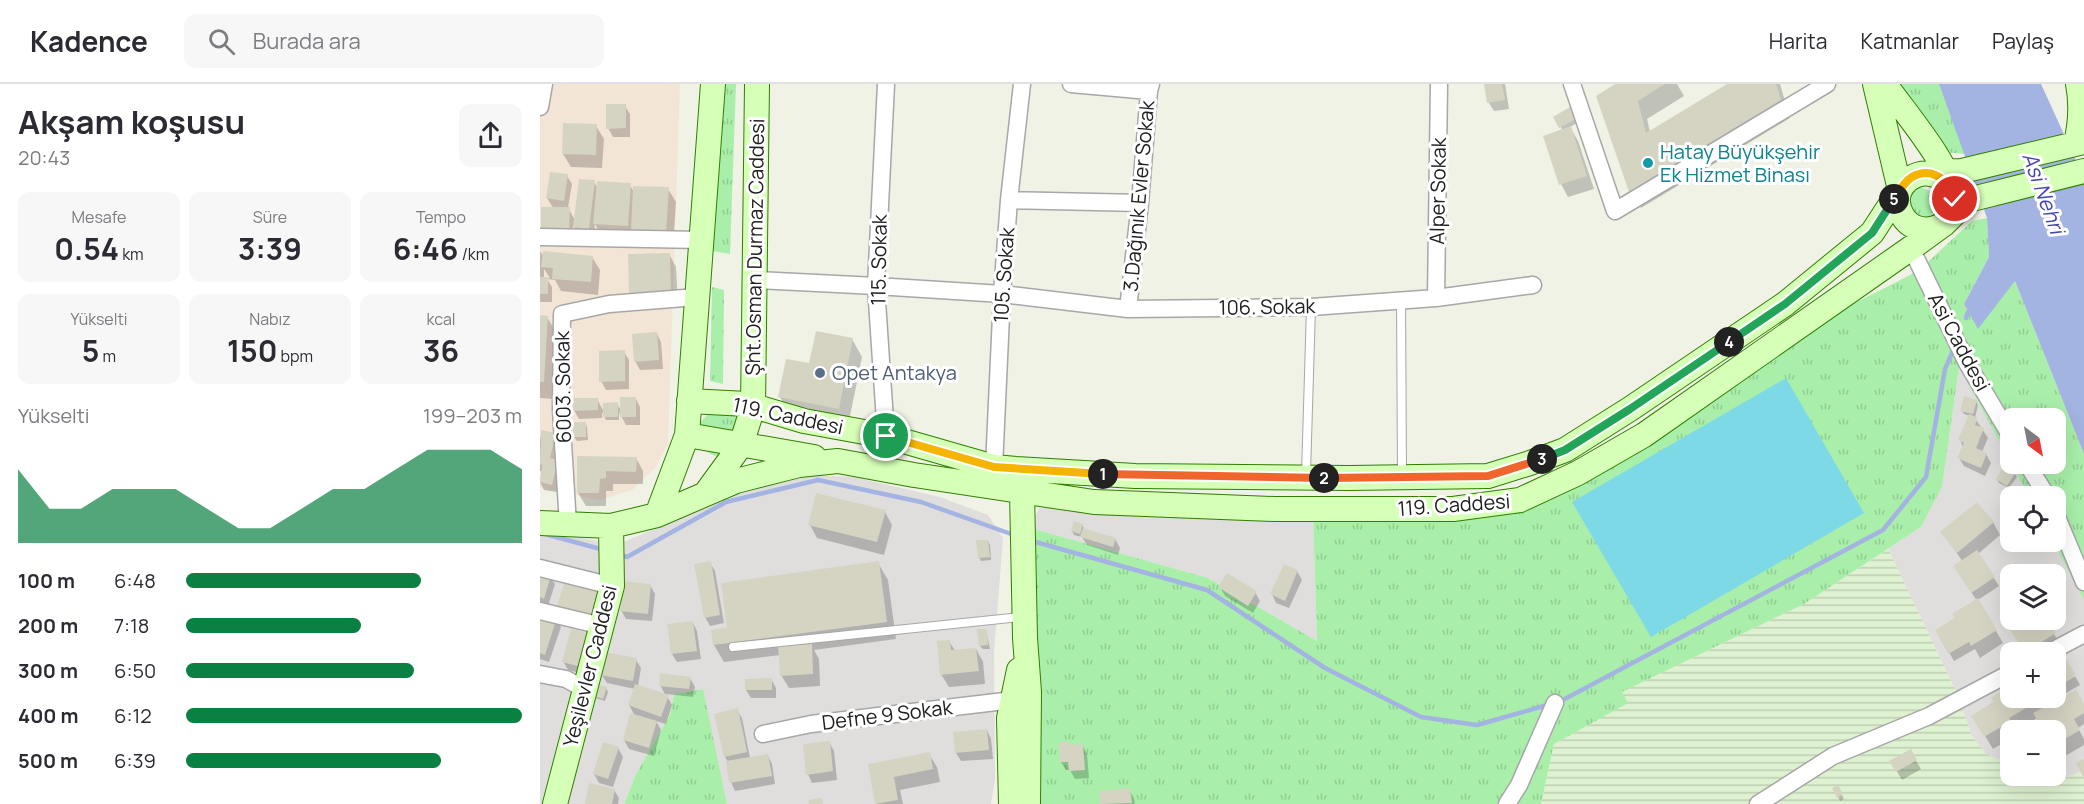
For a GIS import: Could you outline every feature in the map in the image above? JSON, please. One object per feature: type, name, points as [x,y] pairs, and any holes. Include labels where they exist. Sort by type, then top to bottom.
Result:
[{"type":"street","points":[[540,107],[544,84]]},
{"type":"street","points":[[657,515],[687,435],[713,84]]},
{"type":"street","name":"Şht.Osman Durmaz Caddesi","points":[[704,495],[741,445],[753,407],[757,84]]},
{"type":"street","name":"115. Sokak","points":[[885,84],[876,286],[886,436]]},
{"type":"street","name":"105. Sokak","points":[[994,467],[1002,294],[1009,200],[1022,84]]},
{"type":"street","points":[[1071,84],[1150,88]]},
{"type":"street","name":"Alper Sokak","points":[[1436,298],[1439,84]]},
{"type":"street","points":[[1575,85],[1615,211],[1827,84]]},
{"type":"street","points":[[1875,84],[1900,190]]},
{"type":"street","points":[[1885,84],[1928,143],[1950,181]]},
{"type":"street","points":[[1950,181],[2080,142],[2082,101],[2078,84]]},
{"type":"street","name":"3.Dağınık Evler Sokak","points":[[1128,309],[1150,88]]},
{"type":"street","points":[[1944,224],[1936,229],[1926,230],[1908,224],[1898,208],[1898,199],[1900,190],[1913,176],[1950,181],[2084,171]]},
{"type":"street","name":"119. Caddesi","points":[[687,435],[914,475],[1094,502],[1275,509],[1453,509],[1520,500],[1578,473],[1644,435],[1944,224],[1950,181]]},
{"type":"street","name":"119. Caddesi","points":[[689,401],[747,404],[804,421],[886,436],[994,467],[1135,476],[1402,478],[1488,476],[1565,450],[1785,304],[1872,233],[1900,190]]},
{"type":"street","points":[[1009,200],[1140,203]]},
{"type":"street","points":[[540,237],[701,240]]},
{"type":"street","name":"Asi Caddesi","points":[[1911,248],[1967,363],[2000,418]]},
{"type":"street","name":"106. Sokak","points":[[755,280],[1002,294],[1128,309],[1311,307],[1436,298],[1533,285]]},
{"type":"street","name":"6003. Sokak","points":[[568,525],[561,410],[562,314],[609,304],[697,297]]},
{"type":"street","name":"119. Caddesi","points":[[540,523],[568,525],[612,534],[736,481],[799,465],[838,461]]},
{"type":"street","points":[[1022,491],[1029,692],[1028,804]]},
{"type":"street","name":"Yeşilevler Caddesi","points":[[555,804],[602,626],[612,577],[612,534]]},
{"type":"street","points":[[2066,539],[2084,582]]},
{"type":"street","points":[[540,568],[612,577]]},
{"type":"street","points":[[540,611],[602,626]]},
{"type":"street","points":[[1011,804],[1009,718],[1025,627]]},
{"type":"street","points":[[2066,644],[2084,634]]},
{"type":"street","points":[[540,674],[566,679],[584,689]]},
{"type":"street","points":[[1758,804],[1833,756],[1929,716],[2000,678]]},
{"type":"street","name":"Defne 9 Sokak","points":[[763,734],[811,724],[1013,700]]},
{"type":"street","points":[[1507,804],[1519,785],[1555,703]]},
{"type":"lane","points":[[1401,300],[1402,478]]},
{"type":"lane","points":[[1306,478],[1311,307]]},
{"type":"lane","points":[[733,646],[1025,627]]},
{"type":"shaded area","points":[[540,84],[680,84],[668,443],[656,467],[632,490],[600,500],[540,488]]},
{"type":"shaded area","points":[[1959,366],[2000,442],[2000,474],[2017,474],[2024,486],[2000,486],[2000,552],[2058,552],[2065,564],[2000,564],[2000,630],[2066,630],[2066,566],[2084,600],[2084,771],[2066,777],[2066,720],[2000,720],[2000,760],[1986,755],[1972,736],[1955,689],[1888,549],[1921,527],[1942,487]]},
{"type":"shaded area","points":[[1786,378],[1864,513],[1651,637],[1572,502]]},
{"type":"shaded area","points":[[807,475],[854,477],[940,497],[988,515],[1003,538],[994,652],[995,779],[991,804],[727,804],[702,689],[674,694],[670,715],[636,774],[624,804],[540,804],[540,526],[586,539],[618,544],[641,535],[711,497]]},
{"type":"shaded area","points":[[1065,500],[1313,514],[1317,641],[1208,578],[1027,527],[1040,508]]},
{"type":"green space","points":[[717,84],[736,84],[730,254],[712,251]]},
{"type":"green space","points":[[1893,84],[1939,84],[1965,154],[1943,152]]},
{"type":"green space","points":[[1921,187],[1932,192],[1937,206],[1928,219],[1917,221],[1902,199],[1909,189]]},
{"type":"green space","points":[[1987,218],[1989,257],[1964,304],[1978,328],[2015,281],[2066,408],[2000,408],[2000,443],[1959,367],[1942,487],[1921,527],[1804,604],[1622,692],[1628,703],[1554,744],[1541,804],[1030,804],[1027,527],[1208,578],[1317,641],[1313,514],[1502,515],[1533,507],[1853,304],[1918,271],[1972,221]]},
{"type":"green space","points":[[712,287],[724,290],[723,384],[710,381]]},
{"type":"green space","points":[[2066,409],[2084,454],[2084,600],[2058,552],[2066,552],[2066,486],[2023,486],[2017,474],[2066,474]]},
{"type":"green space","points":[[709,413],[732,413],[742,424],[720,457],[708,453],[701,441],[699,424]]},
{"type":"green space","points":[[1888,549],[1955,689],[1972,736],[1986,754],[2000,760],[2000,786],[2066,786],[2066,777],[2084,771],[2084,804],[1541,804],[1554,744],[1627,703],[1622,692],[1804,604]]},
{"type":"green space","points":[[703,689],[727,804],[624,804],[636,774],[670,715],[674,694]]},
{"type":"water","name":"Asi Nehri","points":[[1939,84],[2041,84],[2084,178],[2084,454],[2015,281],[1978,329],[1964,304],[1989,257],[1987,218]]},
{"type":"building","points":[[1484,84],[1502,84],[1505,100],[1487,103]]},
{"type":"building","name":"Hatay Büyükşehir Ek Hizmet Binası","points":[[1615,84],[1665,84],[1638,101],[1646,133],[1727,84],[1776,84],[1781,100],[1629,192],[1596,96]]},
{"type":"building","points":[[606,104],[626,104],[626,128],[606,129]]},
{"type":"building","points":[[1570,107],[1576,119],[1559,128],[1553,117]]},
{"type":"building","points":[[563,123],[597,124],[596,155],[562,154]]},
{"type":"building","points":[[1571,126],[1587,176],[1559,185],[1543,136]]},
{"type":"building","points":[[550,172],[568,174],[564,201],[546,198]]},
{"type":"building","points":[[579,179],[595,180],[589,229],[573,227]]},
{"type":"building","points":[[597,181],[631,183],[628,226],[593,224]]},
{"type":"building","points":[[633,186],[669,187],[666,233],[631,231]]},
{"type":"building","points":[[541,207],[570,207],[569,232],[541,231]]},
{"type":"building","points":[[543,251],[593,256],[591,282],[552,279],[553,268],[541,267]]},
{"type":"building","points":[[670,253],[671,294],[629,295],[628,254]]},
{"type":"building","points":[[540,277],[548,277],[548,294],[540,294]]},
{"type":"building","points":[[540,315],[548,316],[544,382],[540,382]]},
{"type":"building","points":[[816,331],[853,338],[839,409],[778,397],[786,359],[809,363]]},
{"type":"building","points":[[657,332],[659,360],[634,362],[632,334]]},
{"type":"building","points":[[625,350],[625,381],[599,382],[599,351]]},
{"type":"building","points":[[1964,396],[1977,400],[1973,414],[1960,411]]},
{"type":"building","points":[[620,397],[636,397],[636,417],[620,417]]},
{"type":"building","points":[[573,398],[598,398],[598,410],[573,411]]},
{"type":"building","points":[[618,402],[618,417],[603,417],[603,403]]},
{"type":"building","points":[[1969,414],[1978,418],[1975,425],[1984,428],[1976,448],[1987,453],[1981,468],[1957,458],[1964,443],[1958,440]]},
{"type":"building","points":[[573,422],[586,422],[586,437],[573,437]]},
{"type":"building","points":[[541,430],[556,433],[550,458],[558,460],[552,485],[540,482]]},
{"type":"building","points":[[577,456],[637,457],[636,472],[606,471],[606,478],[600,479],[599,493],[577,493]]},
{"type":"building","points":[[2000,472],[2000,474],[2015,474],[2007,486],[1996,479]]},
{"type":"building","points":[[816,493],[886,510],[877,542],[808,525]]},
{"type":"building","points":[[1977,502],[1994,522],[1957,553],[1940,532]]},
{"type":"building","points":[[1074,521],[1083,524],[1080,534],[1071,531]]},
{"type":"building","points":[[1083,528],[1116,538],[1113,547],[1080,537]]},
{"type":"building","points":[[976,540],[988,540],[990,557],[978,558]]},
{"type":"building","points":[[1977,550],[1995,577],[1971,593],[1953,566]]},
{"type":"building","points":[[711,561],[720,615],[704,618],[694,564]]},
{"type":"building","points":[[879,561],[887,622],[713,645],[711,630],[727,627],[721,583]]},
{"type":"building","points":[[1284,564],[1298,570],[1285,601],[1270,594]]},
{"type":"building","points":[[540,571],[551,575],[544,599],[540,597]]},
{"type":"building","points":[[1227,573],[1257,591],[1248,606],[1218,587]]},
{"type":"building","points":[[565,580],[600,590],[591,620],[556,609]]},
{"type":"building","points":[[623,581],[651,584],[648,614],[620,611]]},
{"type":"building","points":[[1978,598],[1997,630],[1971,646],[1969,642],[1948,654],[1935,630],[1955,618],[1952,614]]},
{"type":"building","points":[[540,615],[557,617],[545,655],[540,653]]},
{"type":"building","points":[[693,621],[697,651],[671,654],[667,624]]},
{"type":"building","points":[[571,629],[587,633],[578,666],[562,662]]},
{"type":"building","points":[[977,629],[987,629],[988,645],[979,646]]},
{"type":"building","points":[[2010,630],[2054,630],[2056,633],[2041,642],[2018,642]]},
{"type":"building","points":[[950,640],[951,650],[976,648],[979,671],[940,675],[937,641]]},
{"type":"building","points":[[812,644],[813,674],[780,676],[778,646]]},
{"type":"building","points":[[604,652],[637,658],[633,681],[600,675]]},
{"type":"building","points":[[2066,658],[2076,676],[2066,682]]},
{"type":"building","points":[[660,673],[691,677],[689,689],[659,686]]},
{"type":"building","points":[[772,678],[772,690],[745,690],[745,679]]},
{"type":"building","points":[[595,684],[607,687],[603,699],[591,695]]},
{"type":"building","points":[[635,684],[669,695],[661,717],[628,705]]},
{"type":"building","points":[[2076,690],[2084,704],[2084,713],[2074,719],[2080,730],[2066,738],[2066,720],[2037,720],[2033,713],[2042,708],[2066,708],[2066,695]]},
{"type":"building","points":[[2000,692],[2000,708],[2026,708],[2009,718],[2010,720],[2000,720],[2000,728],[1984,737],[1971,716],[1993,702],[1991,698]]},
{"type":"building","points":[[738,708],[747,752],[724,757],[714,714]]},
{"type":"building","points":[[630,713],[657,721],[649,748],[623,740]]},
{"type":"building","points":[[987,729],[989,750],[955,753],[953,732]]},
{"type":"building","points":[[830,741],[833,771],[806,775],[803,744]]},
{"type":"building","points":[[603,742],[619,747],[608,779],[593,774]]},
{"type":"building","points":[[1059,742],[1070,742],[1070,745],[1083,744],[1085,770],[1069,771],[1068,762],[1060,762]]},
{"type":"building","points":[[1911,749],[1917,760],[1896,772],[1889,761]]},
{"type":"building","points":[[930,752],[933,769],[894,777],[898,800],[875,804],[868,764]]},
{"type":"building","points":[[768,754],[772,776],[729,783],[726,761]]},
{"type":"building","points":[[2084,759],[2084,778],[2076,763]]},
{"type":"building","points":[[589,783],[615,789],[612,804],[585,804]]},
{"type":"building","points":[[1838,785],[1843,794],[1837,798],[1832,788]]},
{"type":"building","points":[[1130,788],[1132,803],[1100,804],[1099,791]]},
{"type":"building","points":[[822,798],[823,804],[809,804],[808,800]]},
{"type":"waterway","points":[[1966,318],[1968,312]]},
{"type":"waterway","points":[[1559,702],[1883,530],[1926,477],[1945,369],[1954,348]]},
{"type":"waterway","points":[[618,554],[627,557],[726,502],[818,480],[921,502],[1014,535]]},
{"type":"waterway","points":[[545,534],[604,550]]},
{"type":"waterway","points":[[1032,541],[1207,590],[1325,668],[1421,717],[1477,725],[1551,704]]},
{"type":"place","name":"Hatay Büyükşehir Ek Hizmet Binası","points":[[1648,163]]},
{"type":"place","name":"Opet Antakya","points":[[820,373]]},
{"type":"route","points":[[886,436],[994,467],[1016,469],[1135,476],[1349,478],[1488,476],[1565,450],[1785,304],[1872,233],[1906,182],[1913,176],[1932,173],[1940,177],[1948,182],[1955,199]]}]
